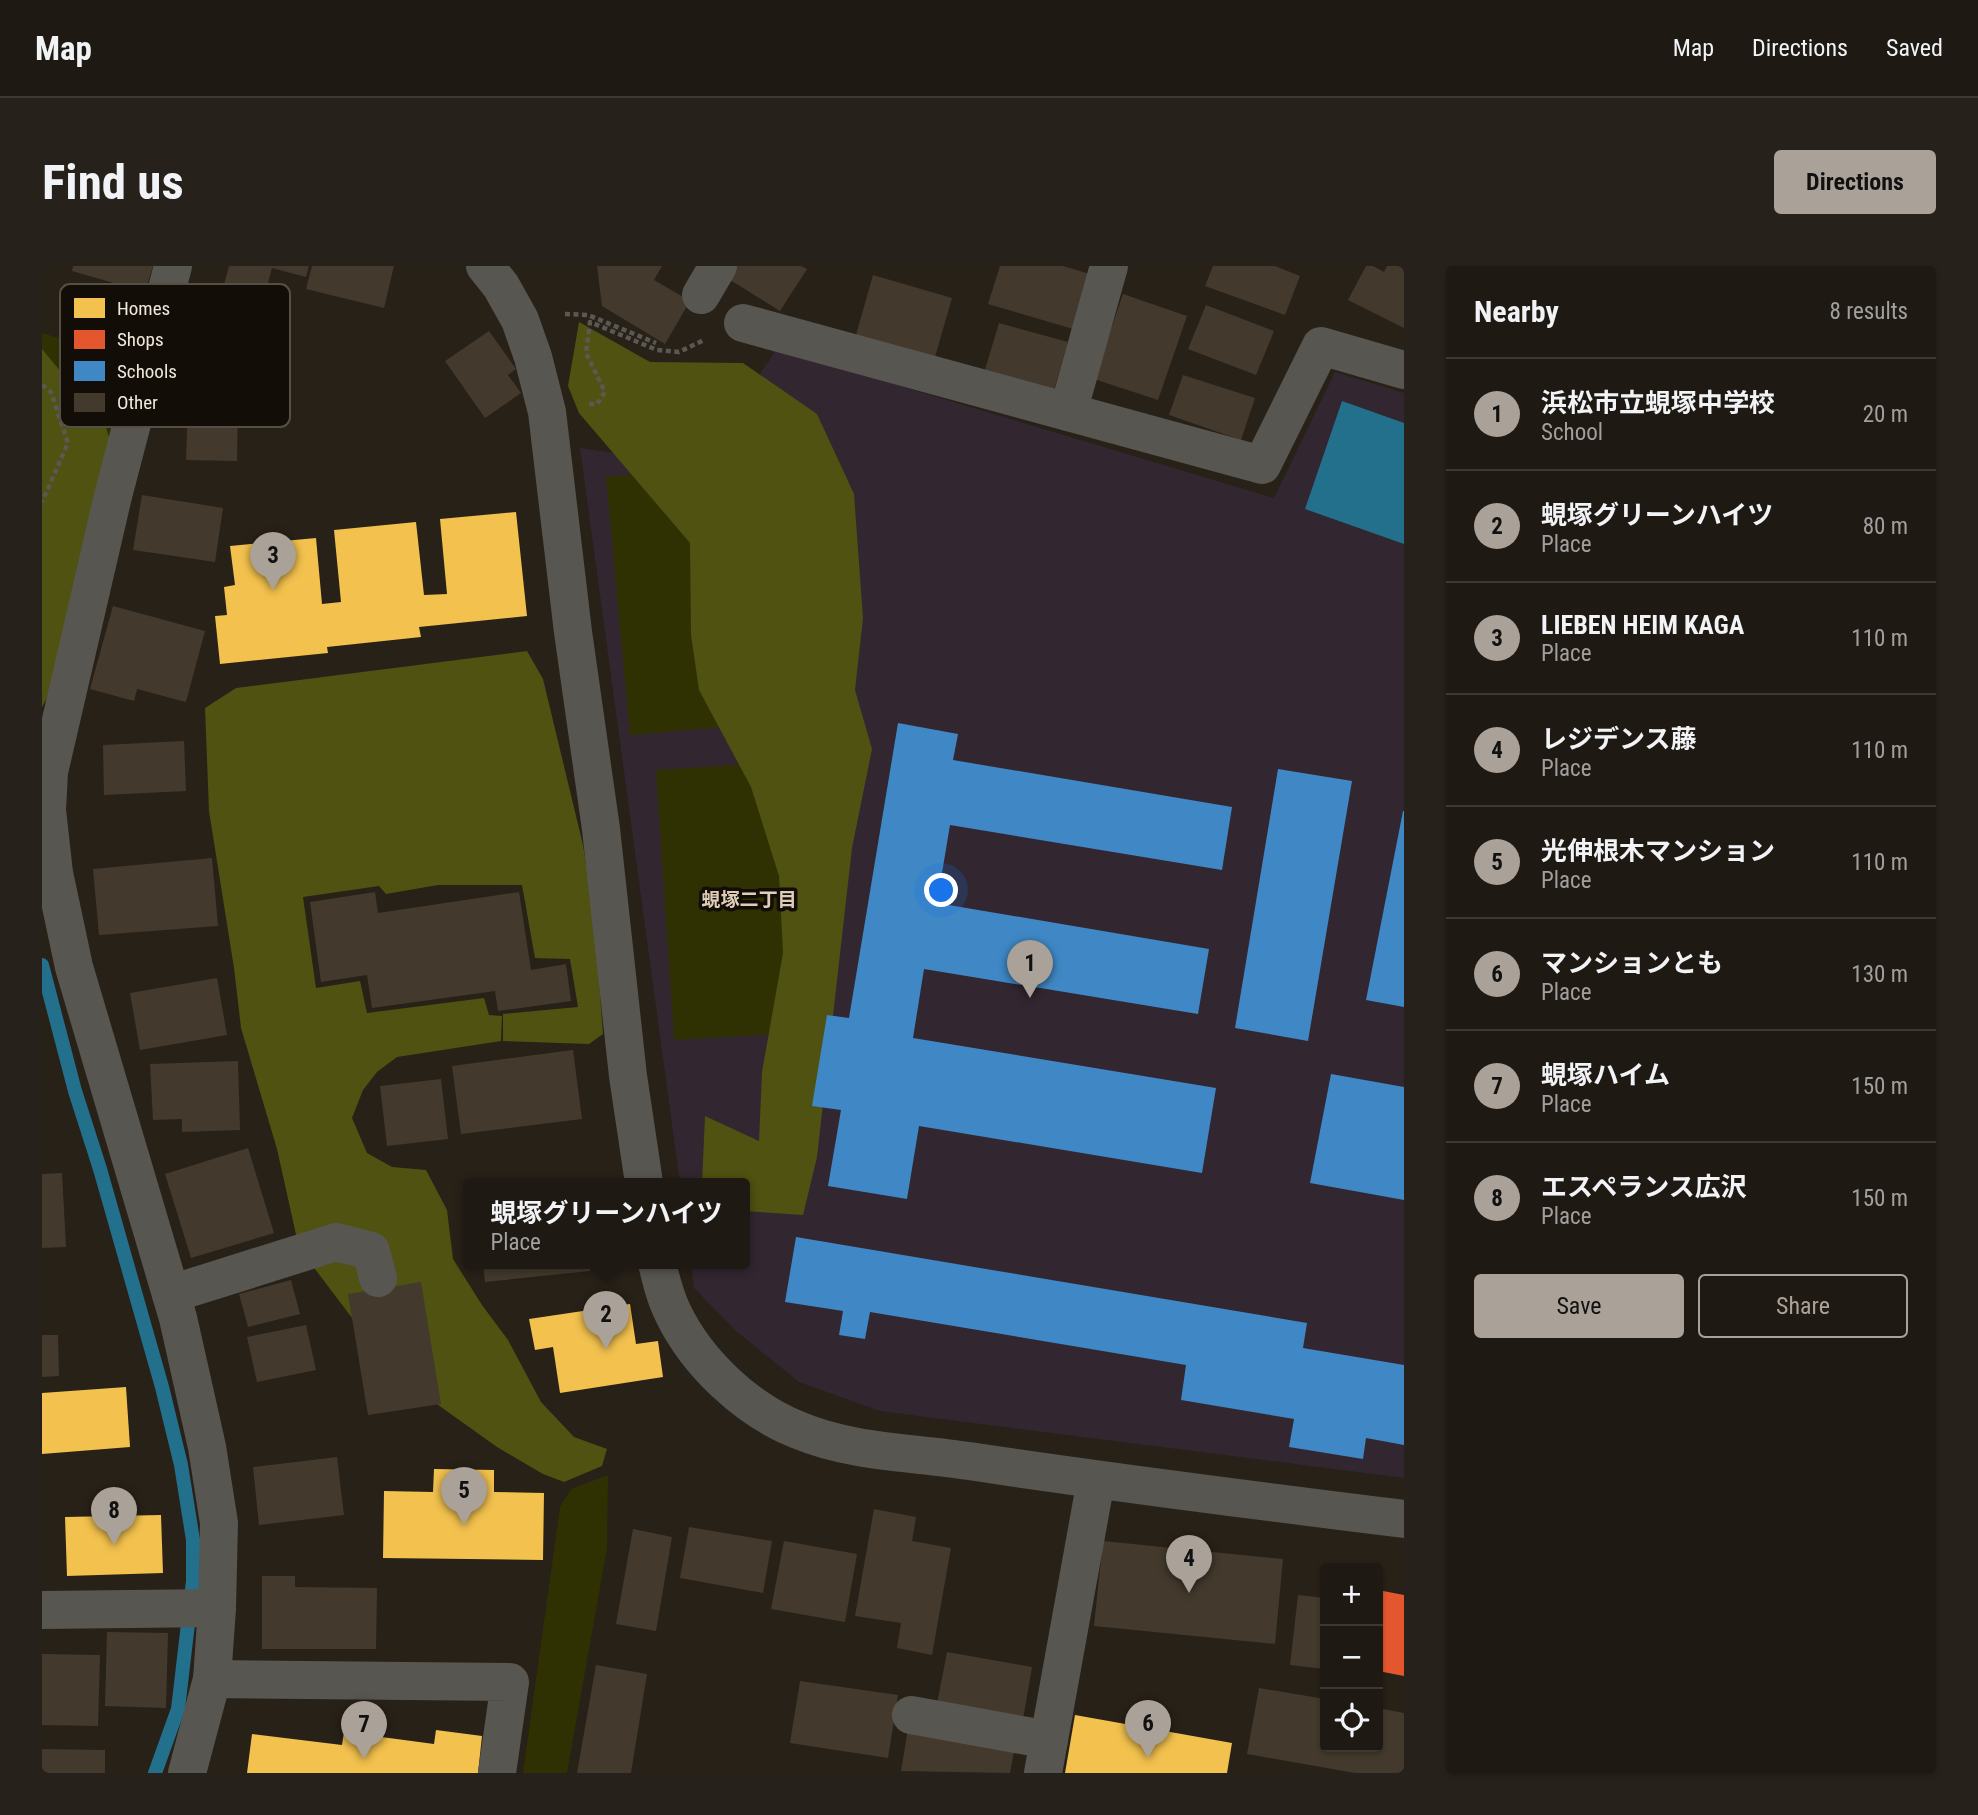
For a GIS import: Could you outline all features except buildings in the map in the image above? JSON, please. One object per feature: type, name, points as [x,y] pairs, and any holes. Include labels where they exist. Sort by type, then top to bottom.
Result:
[{"type":"street","points":[[168,284],[173,266]]},
{"type":"street","points":[[485,266],[501,286],[520,320],[547,412],[573,632],[601,829],[628,1076],[643,1178]]},
{"type":"street","points":[[1068,412],[1110,266]]},
{"type":"street","points":[[743,323],[1262,465],[1321,346],[1404,370]]},
{"type":"street","points":[[131,427],[46,771],[47,810],[54,873],[74,967],[171,1294],[207,1447],[219,1523],[198,1608],[212,1679],[187,1773]]},
{"type":"street","points":[[171,1294],[336,1242],[370,1251],[378,1278]]},
{"type":"street","points":[[658,1269],[673,1315],[710,1366],[743,1398],[797,1430],[853,1446],[1404,1519]]},
{"type":"street","points":[[911,1715],[1046,1756],[1096,1480]]},
{"type":"street","points":[[42,1610],[198,1608]]},
{"type":"street","points":[[212,1679],[510,1682],[497,1773]]},
{"type":"path","points":[[511,305],[588,315],[656,343]]},
{"type":"path","points":[[547,412],[597,404],[605,392],[586,353],[590,322],[657,350],[679,352],[743,323]]},
{"type":"path","points":[[42,385],[51,392],[60,419]]},
{"type":"path","points":[[42,502],[68,443],[63,427]]},
{"type":"shaded area","points":[[579,322],[650,362],[743,363],[817,414],[854,494],[863,618],[855,690],[872,749],[852,848],[817,1157],[803,1215],[750,1211],[750,1178],[702,1178],[705,1116],[759,1141],[762,1072],[783,953],[779,876],[751,787],[699,690],[691,635],[690,543],[579,413],[568,386]]},
{"type":"shaded area","points":[[42,333],[60,338],[60,427],[112,427],[42,666]]},
{"type":"shaded area","points":[[42,349],[60,371],[60,427],[106,427],[112,446],[56,682],[42,707]]},
{"type":"shaded area","points":[[777,349],[1274,498],[1335,372],[1404,393],[1404,1478],[880,1411],[799,1382],[736,1331],[694,1288],[692,1269],[750,1269],[750,1178],[679,1178],[580,448],[697,465]]},
{"type":"shaded area","points":[[756,463],[780,722],[630,735],[606,477]]},
{"type":"shaded area","points":[[527,651],[543,679],[583,845],[594,916],[603,1034],[589,1044],[503,1041],[503,1014],[578,1007],[570,959],[535,958],[522,885],[438,885],[386,894],[379,886],[303,897],[316,988],[360,981],[367,1013],[484,998],[489,1015],[502,1016],[501,1041],[397,1057],[377,1072],[363,1090],[352,1118],[367,1153],[392,1167],[426,1170],[447,1210],[453,1259],[508,1340],[541,1402],[574,1437],[607,1449],[602,1466],[564,1482],[543,1474],[497,1447],[427,1397],[368,1339],[299,1248],[277,1149],[241,1028],[209,811],[205,708],[236,688]]},
{"type":"shaded area","points":[[796,761],[814,1032],[674,1040],[656,770]]},
{"type":"shaded area","points":[[608,1475],[607,1548],[567,1773],[523,1773],[560,1507],[571,1489]]},
{"type":"water","points":[[1342,401],[1404,423],[1404,544],[1305,509]]},
{"type":"waterway","points":[[42,965],[75,1091],[162,1387],[181,1465],[193,1540],[193,1581],[178,1709],[155,1773]]},
{"type":"place","name":"LIEBEN HEIM KAGA","points":[[273,590]]},
{"type":"place","name":"浜松市立蜆塚中学校","points":[[1030,998]]},
{"type":"place","name":"蜆塚グリーンハイツ","points":[[606,1349]]},
{"type":"place","name":"光伸根木マンション","points":[[464,1525]]},
{"type":"place","name":"エスペランス広沢","points":[[114,1545]]},
{"type":"place","name":"レジデンス藤","points":[[1189,1593]]},
{"type":"place","name":"マンションとも","points":[[1148,1758]]},
{"type":"place","name":"蜆塚ハイム","points":[[364,1759]]},
{"type":"district","name":"蜆塚二丁目","points":[[749,899]]}]
